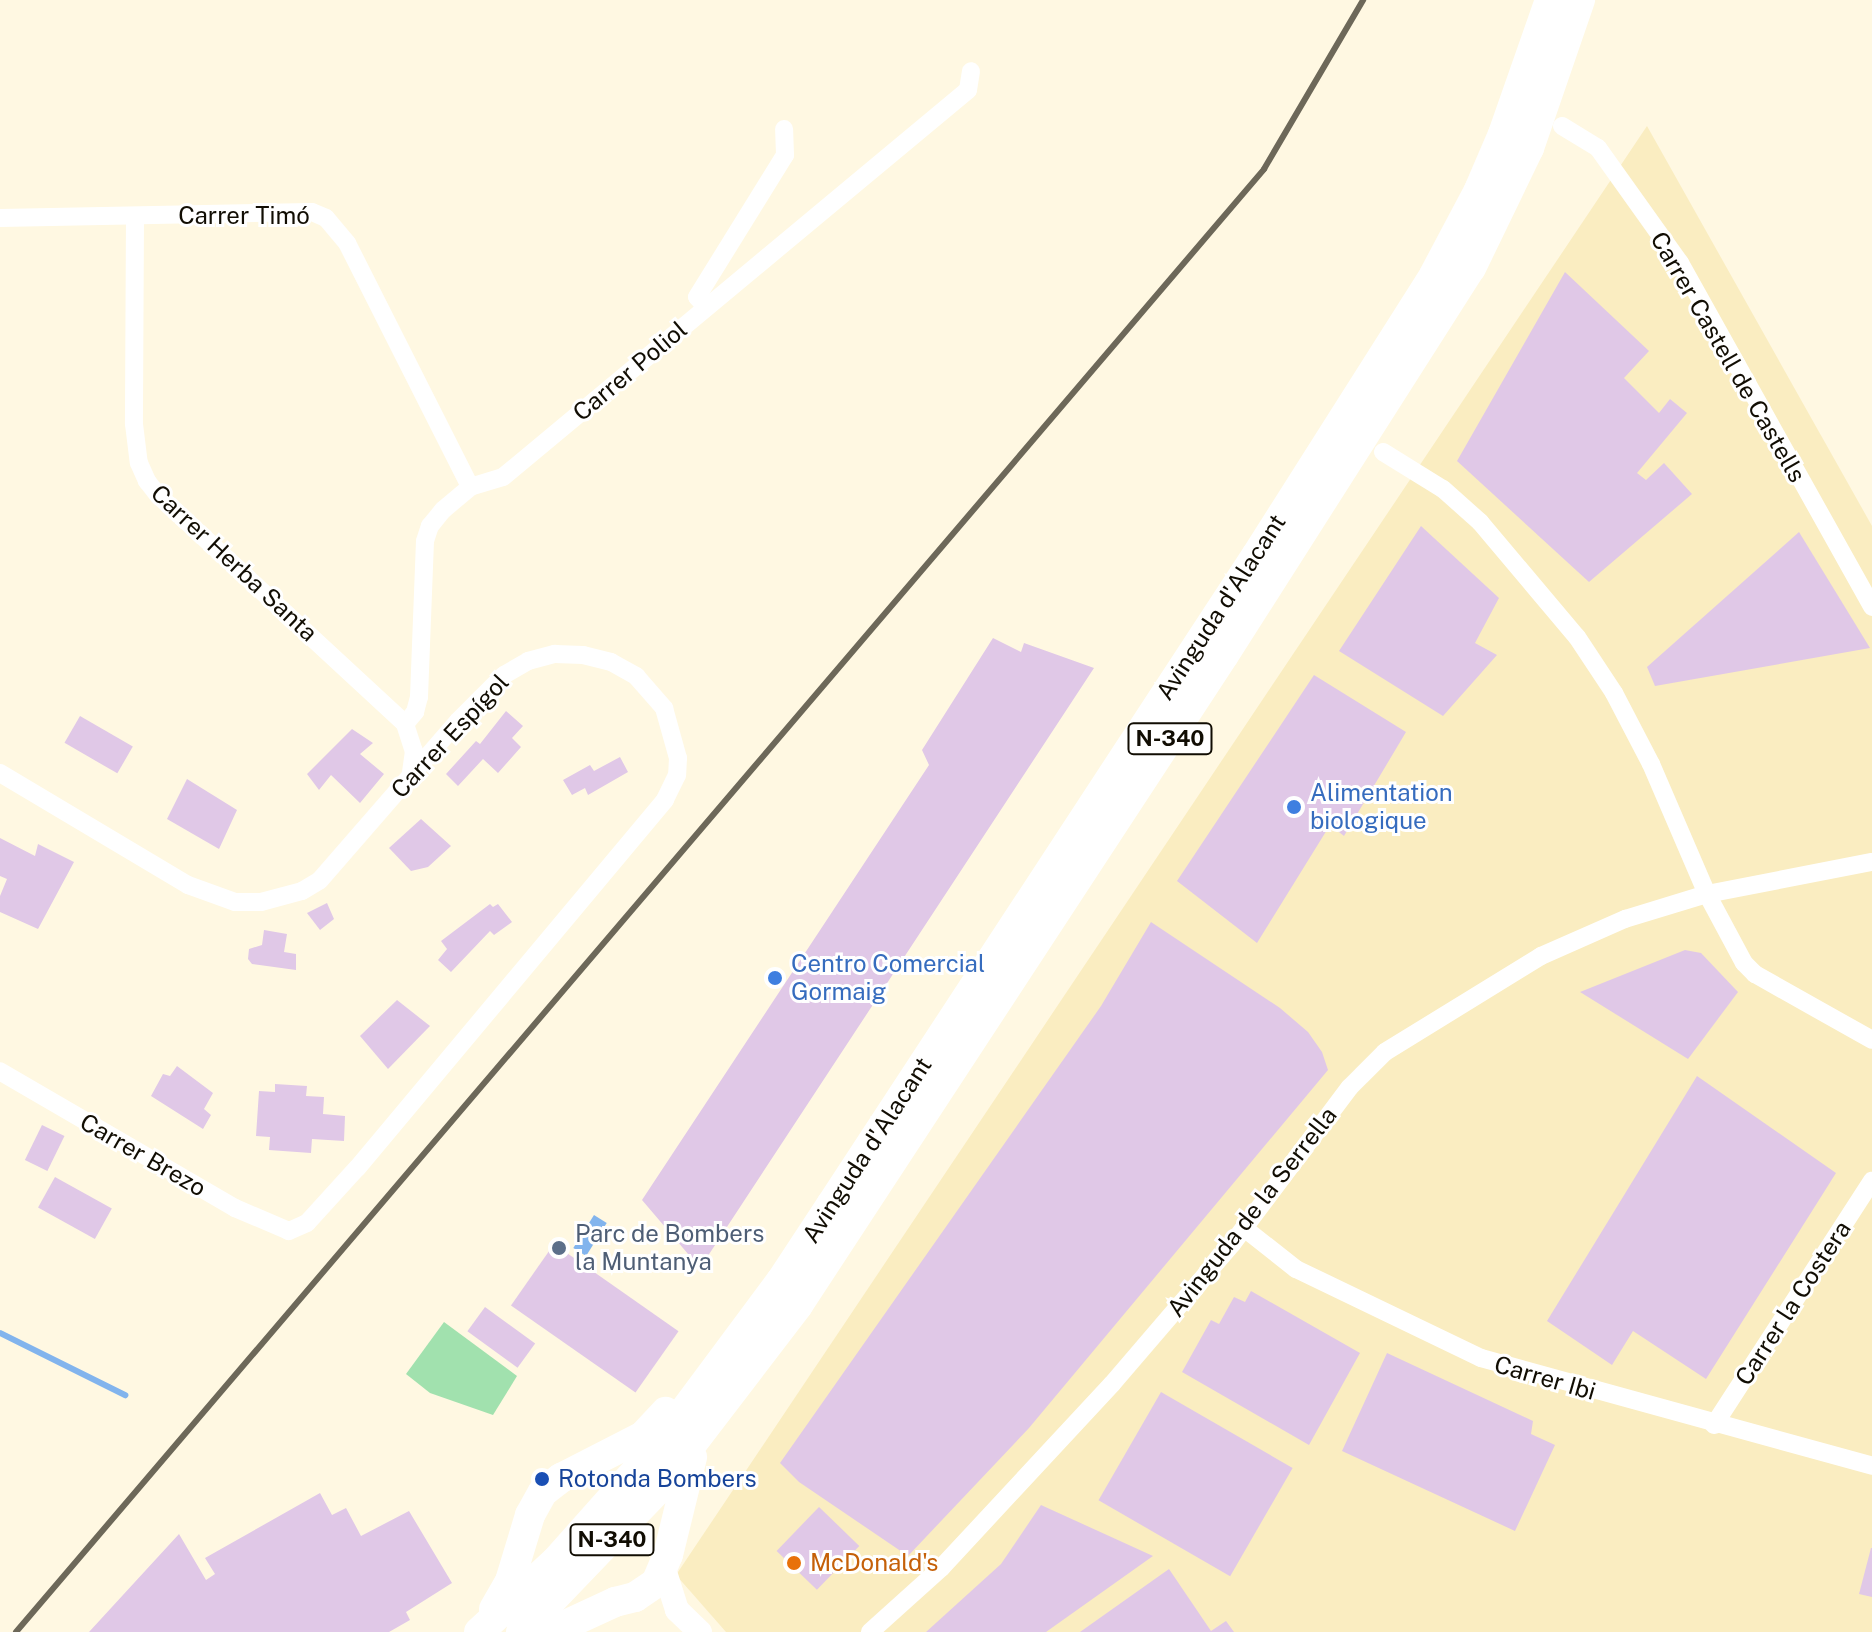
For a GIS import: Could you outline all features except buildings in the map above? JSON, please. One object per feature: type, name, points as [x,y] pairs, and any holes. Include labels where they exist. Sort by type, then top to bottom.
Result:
[{"type":"main road","name":"Avinguda d'Alacant","points":[[631,1499],[659,1445],[733,1348],[806,1243],[1256,556],[1434,275],[1479,190],[1503,134],[1550,0]]},
{"type":"main road","name":"Avinguda d'Alacant","points":[[521,1632],[565,1570],[631,1499],[696,1442],[798,1305],[896,1159],[1471,268],[1518,174],[1580,0]]},
{"type":"main road","points":[[481,1630],[510,1581],[530,1515],[550,1486],[643,1436],[688,1382],[733,1348]]},
{"type":"main road","points":[[550,1632],[656,1583],[666,1561],[696,1442]]},
{"type":"main road","points":[[576,1473],[601,1475],[656,1520],[667,1538],[666,1561]]},
{"type":"main road","points":[[530,1515],[539,1541],[586,1590],[622,1600]]},
{"type":"main road","name":"Avinguda d'Alacant","points":[[481,1630],[565,1570]]},
{"type":"street","name":"Carrer Poliol","points":[[405,724],[415,712],[420,687],[425,541],[430,526],[443,510],[470,487],[503,477],[968,90],[971,71]]},
{"type":"street","name":"Carrer Castell de Castells","points":[[1562,126],[1598,148],[1680,263],[1872,607]]},
{"type":"street","points":[[706,307],[697,297],[785,155],[784,129]]},
{"type":"street","name":"Carrer Timó","points":[[0,218],[312,212],[326,218],[347,243],[470,487]]},
{"type":"street","name":"Carrer Herba Santa","points":[[135,217],[134,424],[139,463],[147,481],[158,495],[405,724]]},
{"type":"street","points":[[1383,452],[1443,489],[1480,522],[1577,637],[1614,693],[1651,764],[1707,894],[1735,949],[1755,974],[1872,1040]]},
{"type":"street","name":"Carrer Espígol","points":[[0,773],[188,885],[235,902],[283,898],[320,880],[458,721],[504,675],[528,661],[555,654],[597,657],[636,676],[664,708],[678,758],[677,775],[665,800],[357,1168],[307,1223],[289,1231]]},
{"type":"street","points":[[405,724],[414,751],[410,778]]},
{"type":"street","name":"Avinguda de la Serrella","points":[[870,1632],[941,1568],[1112,1384],[1244,1228],[1350,1087],[1385,1052],[1541,956],[1625,919],[1707,894],[1872,862]]},
{"type":"street","name":"Carrer Brezo","points":[[0,1071],[235,1208],[289,1231]]},
{"type":"street","name":"Carrer la Costera","points":[[1714,1425],[1872,1181]]},
{"type":"street","name":"Carrer Ibi","points":[[1244,1228],[1296,1269],[1481,1358],[1714,1425],[1872,1466]]},
{"type":"street","points":[[666,1561],[677,1610]]},
{"type":"street","points":[[622,1600],[677,1610],[700,1632]]},
{"type":"shaded area","points":[[1647,126],[1872,526],[1872,1632],[726,1632],[676,1575]]},
{"type":"green space","points":[[444,1322],[517,1376],[493,1415],[430,1393],[406,1374]]},
{"type":"water","points":[[594,1215],[607,1223],[586,1256],[573,1248]]},
{"type":"waterway","points":[[0,1333],[125,1395]]},
{"type":"railway","points":[[16,1632],[1264,169],[1363,0]]},
{"type":"place","name":"Alimentation biologique","points":[[1294,807]]},
{"type":"place","name":"Centro Comercial Gormaig","points":[[775,978]]},
{"type":"place","name":"Parc de Bombers la Muntanya","points":[[559,1248]]},
{"type":"place","name":"Rotonda Bombers","points":[[542,1479]]},
{"type":"place","name":"McDonald's","points":[[794,1563]]}]
